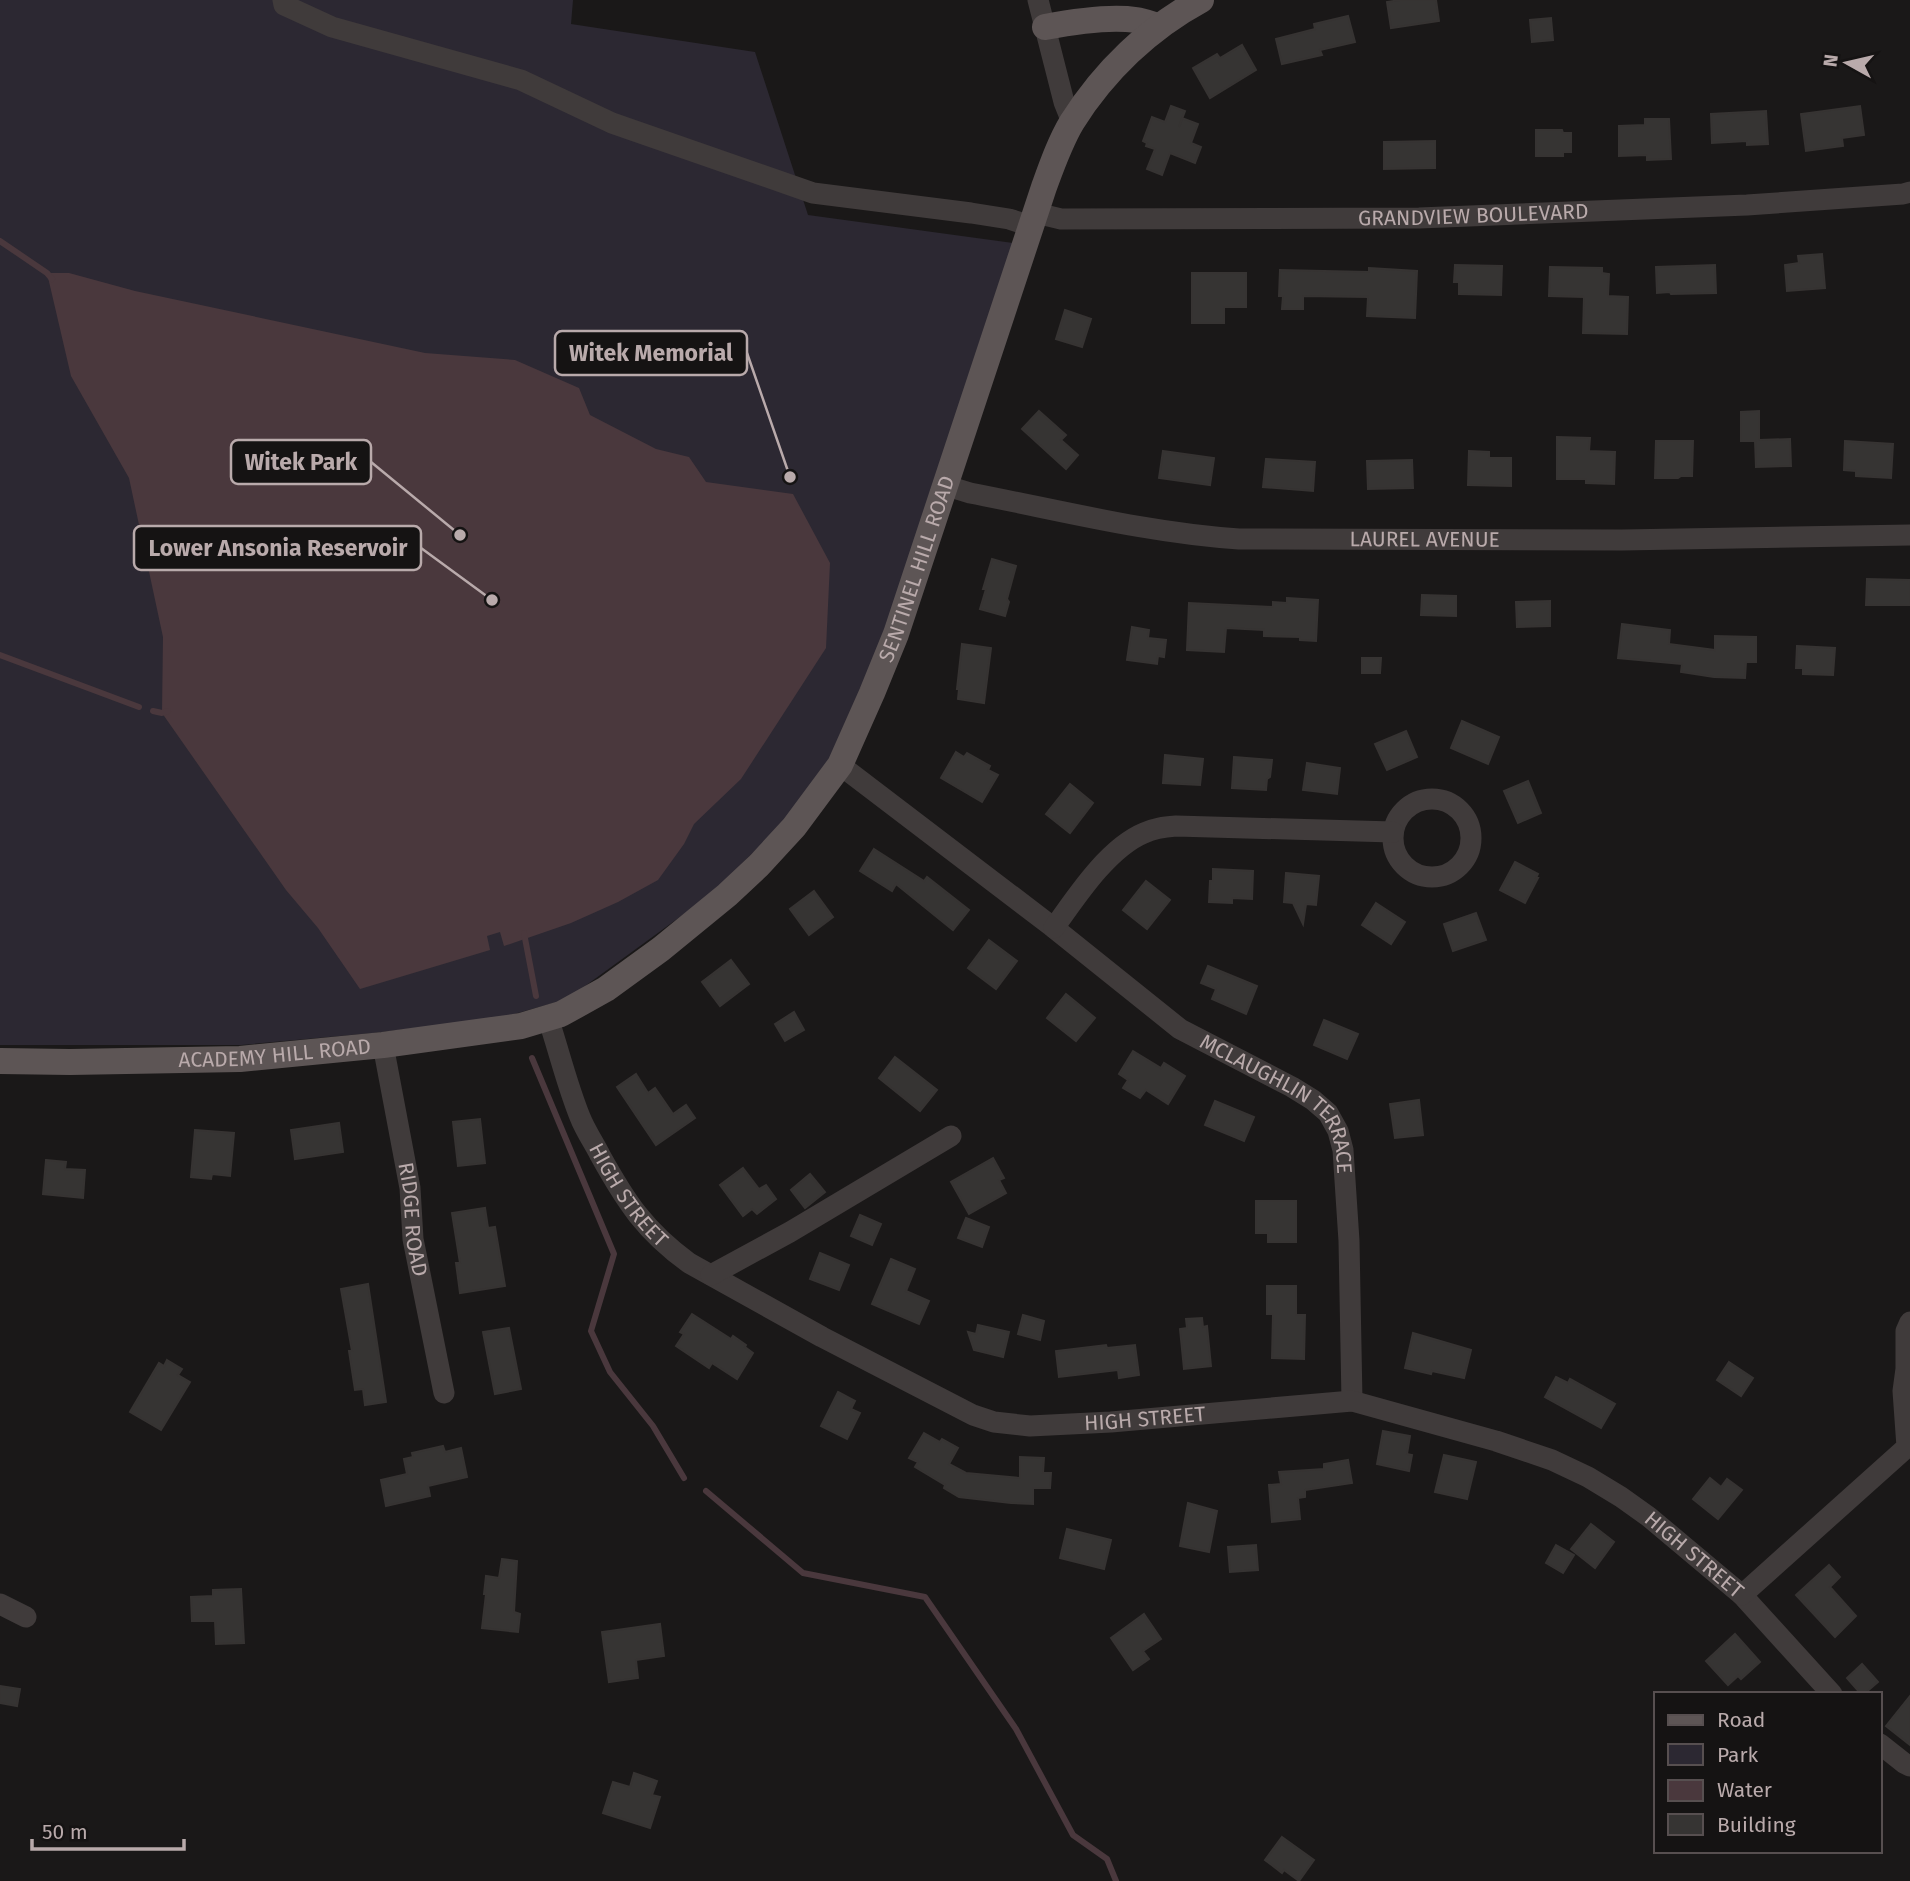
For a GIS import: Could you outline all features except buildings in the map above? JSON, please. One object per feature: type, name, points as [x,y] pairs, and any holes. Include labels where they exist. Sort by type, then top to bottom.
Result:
[{"type":"main road","name":"SENTINEL HILL ROAD","points":[[548,1018],[584,1003],[606,989],[662,949],[727,895],[759,866],[793,827],[840,765],[896,634],[1058,151],[1072,122],[1112,70],[1158,26],[1201,0]]},
{"type":"main road","points":[[1045,27],[1118,19],[1138,20],[1158,26]]},
{"type":"main road","name":"ACADEMY HILL ROAD","points":[[0,1061],[240,1059],[383,1045],[521,1026],[548,1018]]},
{"type":"street","name":"GRANDVIEW BOULEVARD","points":[[283,0],[284,5],[332,27],[521,80],[612,123],[813,193],[1009,219],[1419,218],[1747,205],[1910,192]]},
{"type":"street","points":[[1038,0],[1064,102],[1072,122]]},
{"type":"street","name":"LAUREL AVENUE","points":[[944,485],[1199,537],[1622,540],[1910,535]]},
{"type":"street","name":"MCLAUGHLIN TERRACE","points":[[840,765],[1054,928],[1180,1029],[1292,1087],[1328,1113],[1338,1130],[1343,1150],[1349,1241],[1352,1401]]},
{"type":"street","points":[[1054,928],[1078,894],[1111,857],[1128,841],[1157,828],[1176,826],[1393,832]]},
{"type":"street","name":"HIGH STREET","points":[[548,1018],[580,1118],[616,1185],[649,1229],[670,1248],[711,1275],[822,1338],[973,1415],[994,1422],[1030,1426],[1111,1422],[1352,1401],[1496,1441],[1552,1460],[1588,1477],[1649,1517],[1742,1595],[1830,1692]]},
{"type":"street","name":"RIDGE ROAD","points":[[383,1045],[410,1188],[413,1239],[444,1394]]},
{"type":"street","points":[[711,1275],[790,1232],[951,1136]]},
{"type":"street","points":[[1742,1595],[1907,1447],[1903,1391],[1906,1331],[1910,1322]]},
{"type":"street","points":[[0,1604],[26,1617]]},
{"type":"street","points":[[1882,1745],[1910,1766]]},
{"type":"green space","points":[[0,0],[573,0],[571,24],[755,52],[808,215],[1013,243],[885,650],[829,763],[778,828],[710,895],[581,989],[557,1002],[500,1018],[373,1033],[241,1045],[0,1045]]},
{"type":"water","points":[[47,273],[69,273],[135,291],[425,353],[515,360],[579,388],[590,415],[656,449],[689,457],[706,482],[793,494],[830,563],[826,648],[741,779],[694,824],[684,844],[658,880],[571,923],[504,946],[500,932],[487,936],[490,950],[360,989],[318,928],[286,890],[162,713],[163,637],[129,478],[71,376]]},
{"type":"waterway","points":[[0,241],[52,279]]},
{"type":"waterway","points":[[0,655],[139,707]]},
{"type":"waterway","points":[[153,711],[168,711]]},
{"type":"waterway","points":[[524,933],[536,996]]},
{"type":"waterway","points":[[532,1058],[614,1254],[591,1331],[610,1372],[653,1426],[684,1478]]},
{"type":"waterway","points":[[706,1491],[803,1573],[925,1597],[1016,1729],[1073,1835],[1107,1859],[1116,1881]]},
{"type":"place","name":"Witek Memorial","points":[[790,477]]},
{"type":"place","name":"Witek Park","points":[[460,535]]},
{"type":"place","name":"Lower Ansonia Reservoir","points":[[492,600]]}]
